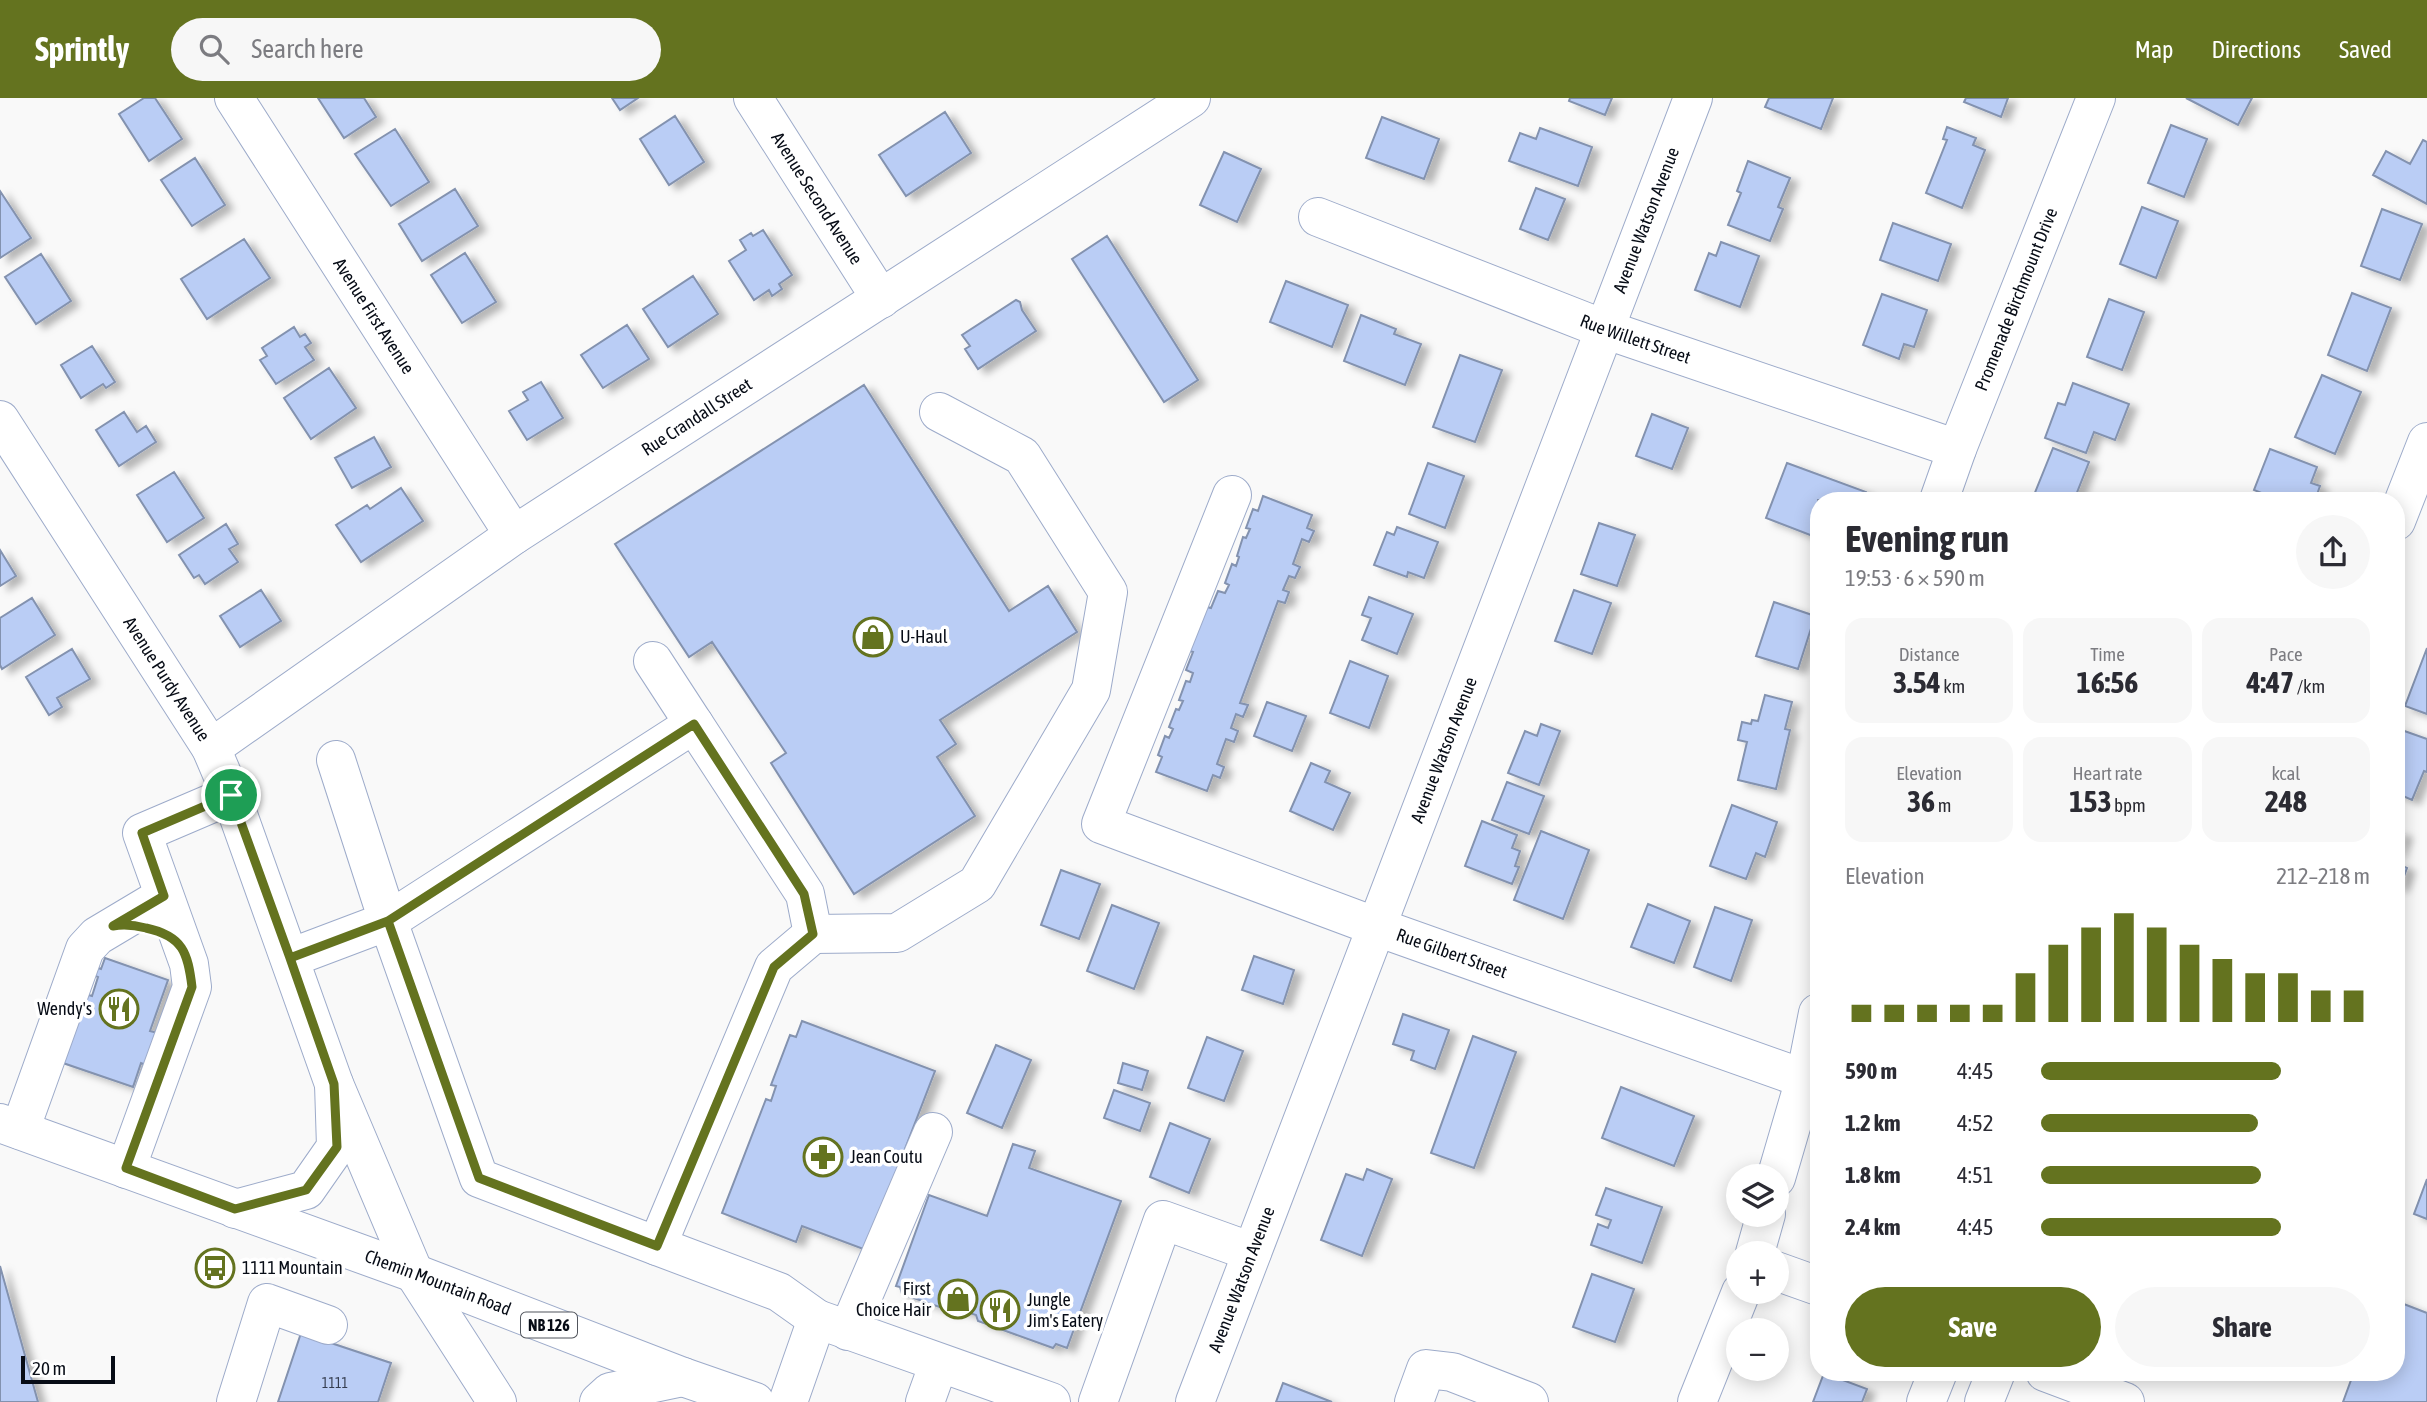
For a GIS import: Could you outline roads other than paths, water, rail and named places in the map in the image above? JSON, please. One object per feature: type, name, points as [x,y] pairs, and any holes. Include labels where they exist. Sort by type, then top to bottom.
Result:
[{"type":"street","name":"Avenue First Avenue","points":[[234,98],[514,535]]},
{"type":"street","name":"Avenue Second Avenue","points":[[753,98],[881,299]]},
{"type":"street","name":"Rue Crandall Street","points":[[211,748],[514,535],[1191,98]]},
{"type":"street","name":"Avenue Watson Avenue","points":[[1195,1402],[1693,98]]},
{"type":"street","name":"Promenade Birchmount Drive","points":[[1942,492],[2096,98]]},
{"type":"street","name":"Rue Willett Street","points":[[1318,217],[1604,329],[1957,449]]},
{"type":"street","points":[[657,1246],[774,967],[813,934],[897,933],[976,884],[1091,690],[1108,592],[1022,456],[939,412]]},
{"type":"street","name":"Avenue Purdy Avenue","points":[[0,420],[211,748],[231,795],[334,1084],[414,1273],[497,1402]]},
{"type":"street","points":[[2405,499],[2427,442]]},
{"type":"street","name":"Rue Gilbert Street","points":[[1232,495],[1101,824],[1377,927],[1805,1079]]},
{"type":"street","points":[[653,661],[804,894],[813,934]]},
{"type":"street","points":[[290,958],[388,921],[694,724]]},
{"type":"street","points":[[336,760],[388,921],[479,1178],[779,1292],[833,1325],[1051,1402]]},
{"type":"street","points":[[126,1168],[192,987],[189,964],[142,833],[231,795]]},
{"type":"street","points":[[10,1127],[85,948],[97,936],[164,896]]},
{"type":"street","points":[[113,926],[128,924],[163,932],[176,940],[184,952]]},
{"type":"street","points":[[1780,1164],[1810,1054]]},
{"type":"street","points":[[235,1209],[306,1190],[337,1147],[334,1084]]},
{"type":"street","name":"Chemin Mountain Road","points":[[10,1127],[414,1273],[755,1402]]},
{"type":"street","points":[[788,1402],[833,1325],[933,1132]]},
{"type":"street","points":[[1098,1402],[1163,1220],[1252,1252]]},
{"type":"street","points":[[1789,1275],[1810,1283]]},
{"type":"street","points":[[236,1402],[267,1303],[328,1325]]},
{"type":"street","points":[[1697,1402],[1736,1304]]},
{"type":"street","points":[[925,1402],[939,1363]]},
{"type":"street","points":[[1414,1402],[1426,1369],[1446,1387],[1512,1399]]},
{"type":"street","points":[[599,1402],[610,1392],[683,1377]]},
{"type":"street","points":[[1926,1402],[1934,1381]]},
{"type":"street","points":[[1984,1402],[1992,1381]]},
{"type":"street","points":[[2080,1381],[2116,1390]]},
{"type":"place","name":"U-Haul","points":[[873,637]]},
{"type":"place","name":"Wendy's","points":[[119,1009]]},
{"type":"place","name":"Jean Coutu","points":[[823,1157]]},
{"type":"place","name":"1111 Mountain","points":[[215,1268]]},
{"type":"place","name":"First Choice Hair","points":[[958,1299]]},
{"type":"place","name":"Jungle Jim's Eatery","points":[[1000,1310]]}]
